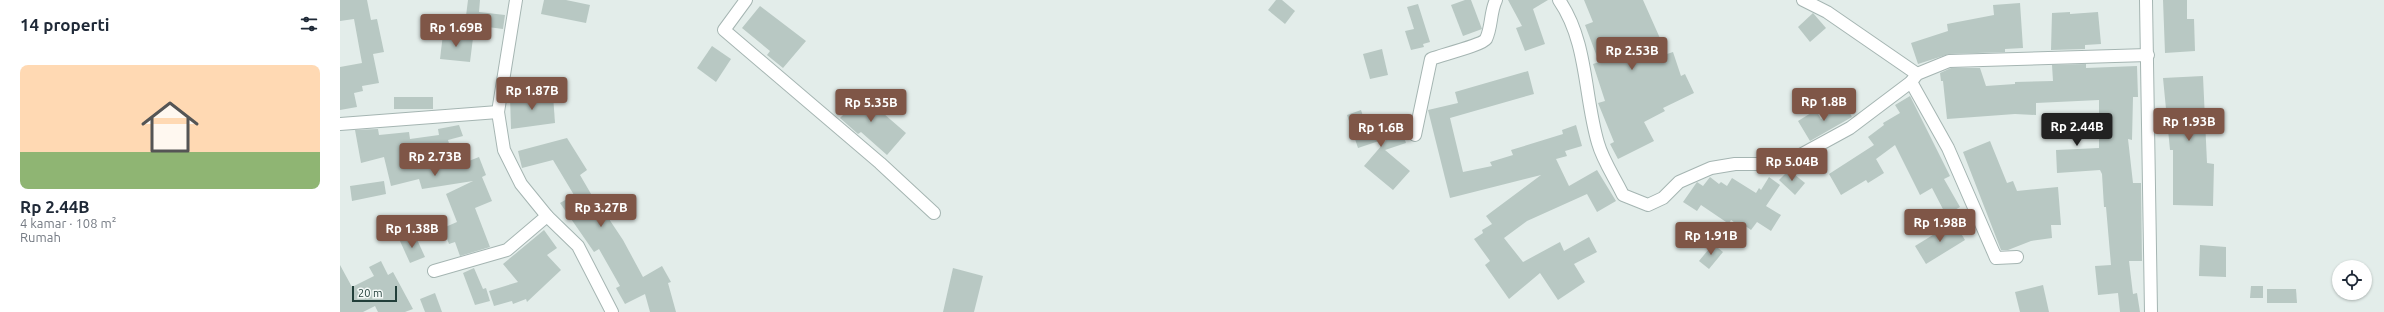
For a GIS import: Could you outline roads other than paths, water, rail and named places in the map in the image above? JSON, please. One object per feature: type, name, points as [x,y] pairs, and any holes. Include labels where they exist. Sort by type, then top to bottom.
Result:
[{"type":"street","points":[[516,0],[498,112],[504,150],[521,184],[547,216],[578,246],[612,312]]},
{"type":"street","points":[[746,0],[724,30],[880,164],[934,213]]},
{"type":"street","points":[[1415,135],[1431,59],[1453,51],[1479,45],[1486,40],[1493,7],[1496,0]]},
{"type":"street","points":[[1559,0],[1566,10],[1583,58],[1598,143],[1623,195],[1648,205],[1663,198],[1679,182],[1711,168],[1735,164],[1784,164],[1850,128],[1914,78],[1949,61],[2148,55]]},
{"type":"street","points":[[1803,0],[1827,12],[1914,78],[1948,148],[1996,258],[2017,257]]},
{"type":"street","points":[[2146,0],[2151,312]]},
{"type":"street","points":[[340,124],[498,112]]},
{"type":"street","points":[[434,271],[506,250],[547,216]]}]
